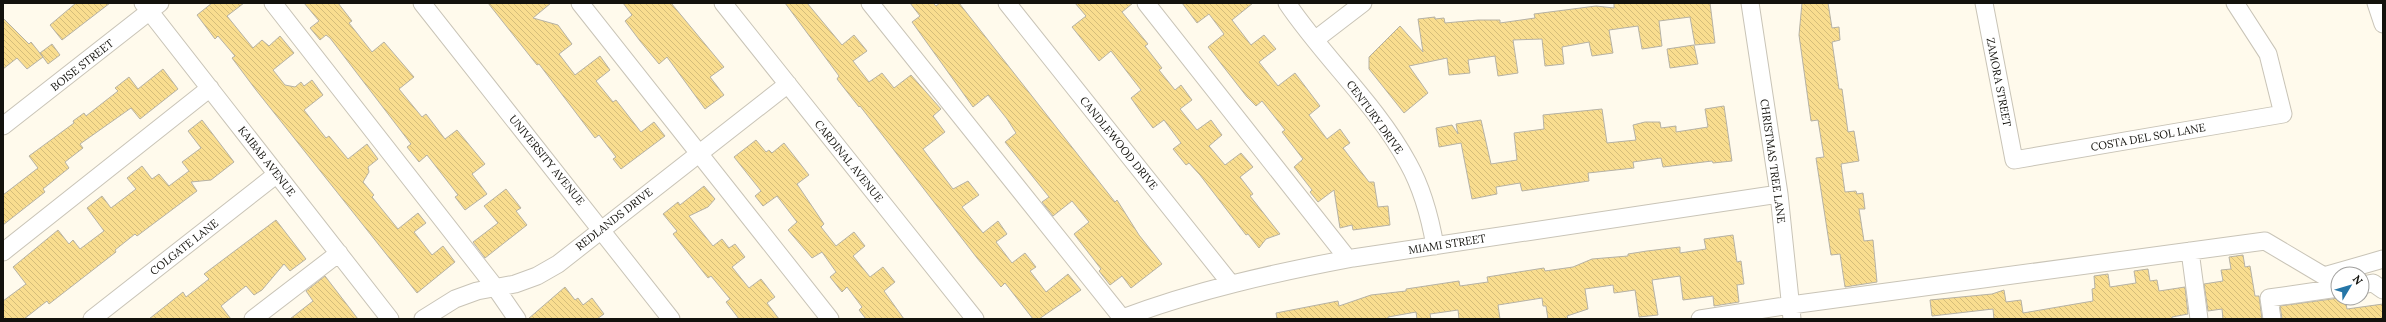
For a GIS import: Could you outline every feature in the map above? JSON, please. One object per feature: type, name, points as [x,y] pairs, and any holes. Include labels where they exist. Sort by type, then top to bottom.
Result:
[{"type":"street","points":[[273,3],[495,287],[517,319]]},
{"type":"street","name":"UNIVERSITY AVENUE","points":[[422,3],[601,228],[671,319]]},
{"type":"street","points":[[580,3],[830,319]]},
{"type":"street","name":"CARDINAL AVENUE","points":[[723,3],[975,319]]},
{"type":"street","points":[[870,3],[1121,319]]},
{"type":"street","name":"CANDLEWOOD DRIVE","points":[[1007,3],[1231,284]]},
{"type":"street","points":[[1146,3],[1348,259]]},
{"type":"street","name":"CENTURY DRIVE","points":[[1287,3],[1392,136],[1408,163],[1421,192],[1435,246]]},
{"type":"street","points":[[1316,39],[1363,3]]},
{"type":"street","name":"CHRISTMAS TREE LANE","points":[[1750,3],[1779,194],[1791,312]]},
{"type":"street","name":"ZAMORA STREET","points":[[1984,3],[2014,160]]},
{"type":"street","name":"COSTA DEL SOL LANE","points":[[2014,160],[2282,114],[2268,54],[2235,3]]},
{"type":"street","points":[[2376,3],[2383,24]]},
{"type":"street","name":"KAIBAB AVENUE","points":[[151,6],[210,88],[390,319]]},
{"type":"street","name":"BOISE STREET","points":[[3,126],[151,6]]},
{"type":"street","name":"REDLANDS DRIVE","points":[[423,319],[455,299],[495,287],[515,284],[537,276],[558,264],[601,228],[788,84]]},
{"type":"street","points":[[3,252],[210,88]]},
{"type":"street","name":"COLGATE LANE","points":[[92,319],[277,174]]},
{"type":"street","name":"MIAMI STREET","points":[[1121,319],[1231,284],[1289,270],[1348,259],[1779,194]]},
{"type":"street","points":[[1700,319],[1791,312],[2190,251],[2265,241],[2324,276],[2383,259]]},
{"type":"street","points":[[2190,251],[2199,319]]},
{"type":"street","points":[[253,319],[339,253]]},
{"type":"street","points":[[2370,284],[2373,283],[2383,290]]},
{"type":"street","points":[[2272,319],[2269,298],[2330,289]]},
{"type":"building","points":[[76,3],[110,3],[62,40],[50,25]]},
{"type":"building","points":[[212,3],[244,3],[227,16],[253,48],[262,40],[269,46],[280,36],[294,53],[273,70],[285,85],[295,87],[301,82],[304,86],[312,80],[323,95],[304,110],[326,138],[329,136],[348,159],[367,144],[378,159],[368,167],[369,172],[363,182],[374,195],[372,197],[398,229],[418,213],[426,223],[414,232],[432,255],[443,246],[455,262],[417,293],[256,90],[232,58],[235,56],[218,36],[215,39],[197,15]]},
{"type":"building","points":[[304,3],[338,3],[352,21],[349,23],[372,52],[384,42],[414,77],[399,89],[422,117],[426,114],[445,139],[457,130],[485,164],[472,174],[487,194],[465,210],[455,197],[458,195],[427,155],[419,162],[407,147],[411,144],[330,38],[326,35],[320,40],[310,28],[319,21]]},
{"type":"building","points":[[488,3],[551,3],[533,18],[558,25],[572,44],[559,54],[575,75],[600,56],[610,70],[596,81],[613,102],[616,100],[641,132],[654,122],[665,136],[621,169],[613,159],[616,157],[599,135],[595,138],[539,64],[537,65]]},
{"type":"building","points":[[623,3],[671,3],[724,67],[710,77],[724,95],[705,109],[667,57],[659,64],[640,41],[625,21],[632,15]]},
{"type":"building","points":[[785,3],[807,3],[842,45],[854,35],[867,51],[853,61],[869,82],[882,73],[894,88],[911,75],[941,109],[933,116],[945,132],[923,149],[953,189],[968,181],[979,195],[962,207],[983,233],[998,221],[1007,234],[996,242],[1012,263],[1025,253],[1036,267],[1030,271],[1046,292],[1068,274],[1081,290],[1039,319],[1033,319],[1005,283],[1001,287],[977,258],[860,106],[859,107],[837,79],[839,76]]},
{"type":"building","points":[[910,3],[933,3],[936,6],[940,3],[959,3],[1115,202],[1117,200],[1139,235],[1162,264],[1131,288],[1122,276],[1110,285],[1099,271],[1101,269],[1074,234],[1089,222],[1072,201],[1053,216],[1042,202],[1049,197],[1005,142],[1016,133],[1007,119],[988,95],[973,107],[912,22],[920,16]]},
{"type":"building","points":[[1075,3],[1133,3],[1122,12],[1148,44],[1145,46],[1162,68],[1159,70],[1175,90],[1181,85],[1192,100],[1180,109],[1197,130],[1211,120],[1222,135],[1209,146],[1225,165],[1241,153],[1253,167],[1240,177],[1253,194],[1250,196],[1280,234],[1266,239],[1259,248],[1248,234],[1246,235],[1200,175],[1189,163],[1186,165],[1173,149],[1181,143],[1164,120],[1153,128],[1143,115],[1131,98],[1141,90],[1111,51],[1099,61],[1072,27],[1086,16]]},
{"type":"building","points":[[1182,3],[1253,3],[1232,20],[1251,45],[1264,35],[1276,49],[1259,62],[1278,86],[1295,73],[1320,106],[1309,115],[1327,139],[1340,129],[1350,143],[1343,148],[1369,182],[1374,182],[1378,207],[1388,206],[1390,225],[1353,230],[1352,225],[1340,228],[1334,190],[1318,202],[1310,192],[1312,190],[1294,167],[1303,159],[1282,132],[1285,130],[1262,101],[1256,106],[1247,97],[1208,47],[1224,34],[1209,14],[1197,23]]},
{"type":"building","points":[[1614,3],[1710,3],[1715,43],[1695,45],[1690,17],[1659,21],[1662,46],[1642,49],[1638,26],[1609,30],[1613,53],[1592,56],[1589,42],[1562,47],[1564,64],[1545,66],[1542,39],[1513,40],[1518,73],[1498,76],[1495,56],[1468,60],[1470,73],[1449,75],[1447,58],[1409,66],[1428,93],[1404,113],[1369,69],[1369,57],[1400,26],[1423,52],[1418,19],[1435,17],[1435,19],[1444,18],[1445,23],[1500,20],[1500,23],[1535,18],[1534,14],[1596,6],[1614,8]]},
{"type":"building","points":[[1802,3],[1828,3],[1832,28],[1839,27],[1840,40],[1832,42],[1839,89],[1842,89],[1848,132],[1854,131],[1859,161],[1841,164],[1845,192],[1856,191],[1857,194],[1863,193],[1865,209],[1859,209],[1864,241],[1873,240],[1877,282],[1845,287],[1840,254],[1831,255],[1816,158],[1824,157],[1818,120],[1811,121],[1799,35]]},
{"type":"building","points":[[3,18],[29,44],[31,42],[43,57],[27,69],[17,58],[3,69]]},
{"type":"building","points":[[52,44],[60,55],[48,64],[40,53]]},
{"type":"building","points":[[1694,45],[1698,64],[1670,68],[1667,49]]},
{"type":"building","points":[[163,69],[178,89],[140,119],[131,108],[80,144],[83,148],[65,162],[69,168],[43,189],[45,192],[3,225],[3,195],[38,168],[29,156],[74,123],[73,121],[84,113],[86,116],[118,91],[115,88],[129,77],[138,89]]},
{"type":"building","points":[[1724,106],[1732,161],[1713,163],[1712,161],[1663,167],[1661,158],[1633,162],[1634,168],[1588,173],[1589,181],[1522,191],[1520,183],[1496,187],[1497,194],[1472,199],[1461,143],[1439,147],[1436,128],[1452,125],[1458,134],[1456,124],[1481,120],[1491,164],[1517,160],[1514,133],[1544,129],[1543,115],[1602,109],[1607,143],[1636,140],[1633,125],[1645,122],[1660,122],[1661,128],[1676,126],[1676,132],[1708,127],[1705,109]]},
{"type":"building","points":[[202,120],[234,162],[211,180],[191,182],[197,191],[137,236],[135,234],[115,250],[116,252],[49,304],[47,301],[24,319],[3,319],[3,301],[26,284],[13,267],[58,230],[69,244],[73,240],[80,249],[104,231],[87,208],[102,196],[111,208],[136,189],[127,178],[142,166],[152,179],[159,174],[169,186],[189,171],[182,162],[201,148],[188,131]]},
{"type":"building","points":[[756,140],[766,152],[769,150],[772,153],[784,143],[809,175],[797,184],[824,224],[821,227],[836,246],[854,232],[865,246],[853,256],[870,277],[883,267],[895,282],[884,291],[904,319],[866,319],[859,310],[862,307],[847,287],[842,292],[830,277],[836,272],[822,252],[812,258],[788,230],[797,222],[777,196],[763,206],[755,196],[761,191],[734,157]]},
{"type":"building","points":[[704,186],[715,199],[708,207],[689,216],[713,246],[722,239],[729,248],[735,244],[745,257],[732,267],[749,288],[761,279],[775,297],[767,303],[779,319],[739,319],[726,302],[730,299],[711,276],[708,278],[673,234],[677,231],[663,214],[678,202],[680,205]]},
{"type":"building","points":[[506,189],[521,208],[516,211],[527,225],[485,258],[473,242],[498,223],[484,206]]},
{"type":"building","points":[[276,220],[306,259],[290,271],[284,264],[262,290],[254,295],[246,286],[221,306],[231,319],[149,319],[183,292],[186,297],[209,279],[204,274]]},
{"type":"building","points":[[1733,235],[1737,262],[1741,261],[1744,284],[1737,285],[1739,302],[1714,306],[1713,296],[1683,300],[1680,276],[1652,280],[1658,315],[1639,317],[1635,290],[1614,293],[1613,285],[1585,289],[1588,309],[1567,316],[1568,319],[1548,319],[1546,306],[1543,306],[1542,298],[1498,305],[1500,319],[1459,319],[1458,310],[1430,314],[1431,319],[1417,319],[1416,312],[1388,317],[1388,319],[1277,319],[1276,313],[1338,301],[1339,306],[1371,295],[1406,291],[1406,289],[1459,281],[1460,286],[1488,282],[1487,277],[1544,268],[1545,271],[1573,267],[1592,259],[1628,256],[1628,254],[1647,251],[1680,247],[1680,253],[1706,249],[1704,239]]},
{"type":"building","points":[[2243,255],[2245,267],[2250,266],[2255,296],[2259,296],[2262,319],[2223,319],[2222,309],[2208,311],[2204,284],[2223,281],[2221,270],[2231,269],[2229,257]]},
{"type":"building","points":[[2148,269],[2150,281],[2157,280],[2159,291],[2185,287],[2188,314],[2172,317],[2172,319],[1994,319],[1993,309],[1932,316],[1930,300],[1992,294],[2004,290],[2006,302],[2021,300],[2023,313],[2093,301],[2092,289],[2095,288],[2094,276],[2108,274],[2110,287],[2136,283],[2134,271]]},
{"type":"building","points":[[325,276],[358,319],[290,319],[313,301],[306,291]]},
{"type":"building","points":[[565,287],[575,300],[578,298],[583,305],[592,298],[604,314],[597,319],[528,319]]},
{"type":"building","points":[[2330,299],[2330,306],[2346,306],[2347,309],[2383,304],[2383,319],[2282,319],[2280,306]]}]
